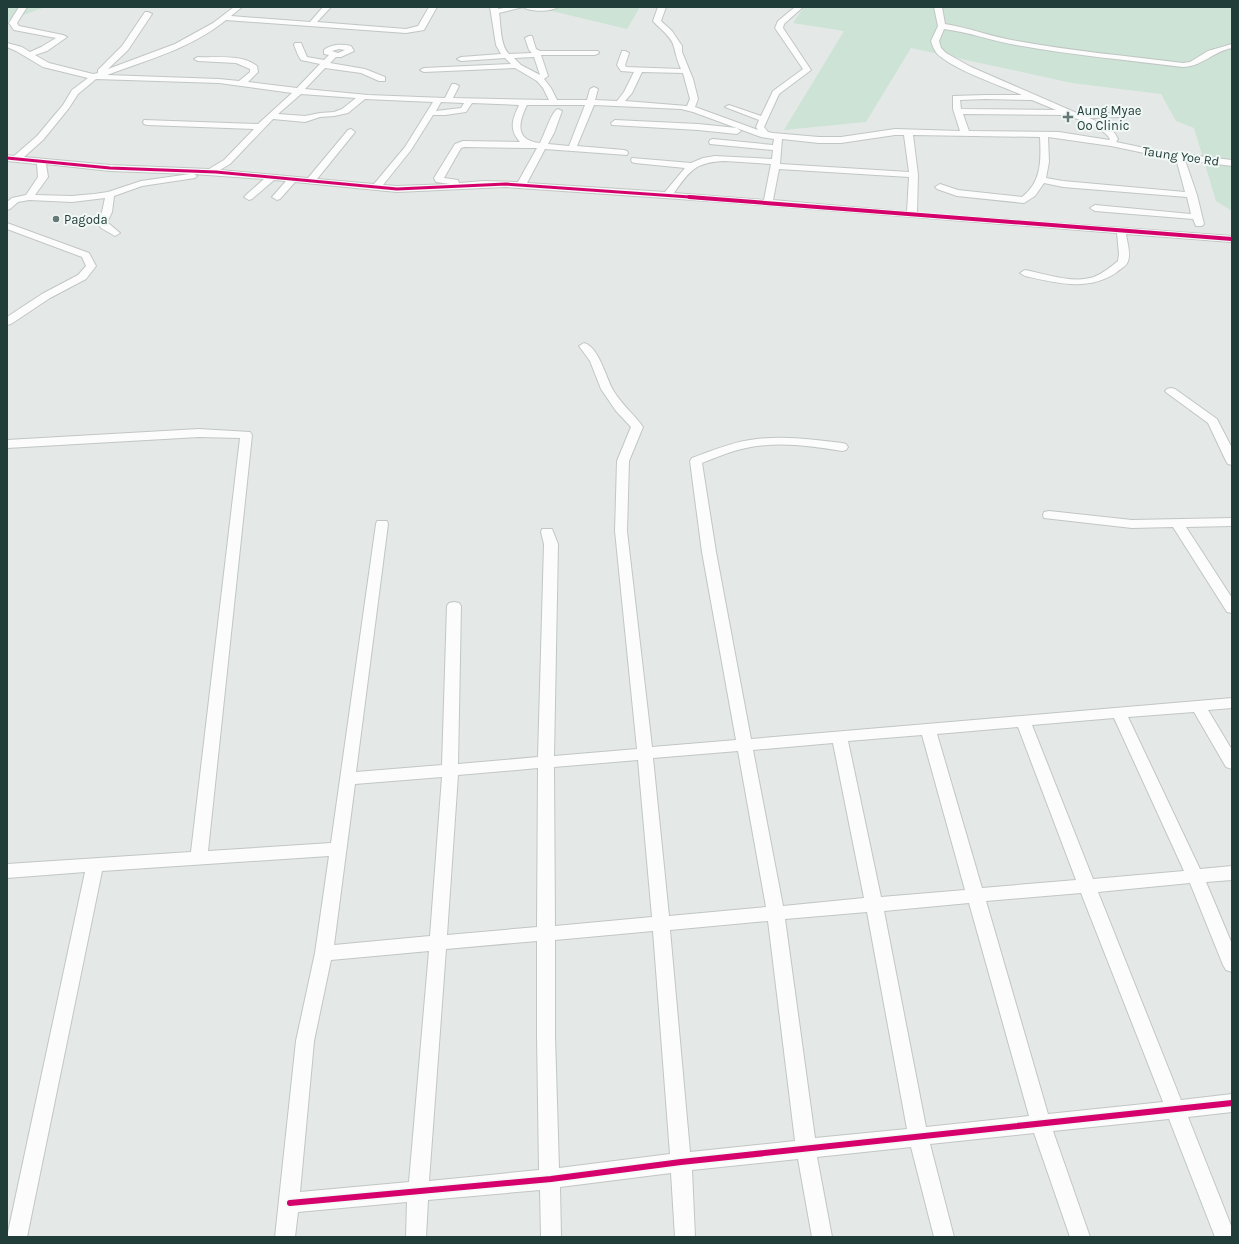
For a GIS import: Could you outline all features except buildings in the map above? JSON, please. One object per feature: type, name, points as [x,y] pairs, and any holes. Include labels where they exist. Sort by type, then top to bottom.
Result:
[{"type":"street","points":[[23,7],[13,23],[17,28],[63,37],[44,49],[29,54]]},
{"type":"street","points":[[96,76],[172,49],[216,26],[238,7]]},
{"type":"street","points":[[311,25],[327,7]]},
{"type":"street","points":[[225,18],[311,25],[356,36],[416,30],[421,28],[433,7]]},
{"type":"street","points":[[516,66],[517,65],[507,56],[500,45],[495,9],[519,7]]},
{"type":"street","points":[[527,7],[554,7]]},
{"type":"street","points":[[662,7],[657,21],[676,42],[694,100],[690,109]]},
{"type":"street","points":[[768,202],[776,164],[777,148],[770,136],[760,127],[776,93],[807,70],[779,28],[781,23],[799,7]]},
{"type":"street","points":[[938,7],[942,26],[935,41],[937,48],[943,55],[968,69],[1104,128],[1112,134],[1114,138],[1111,143]]},
{"type":"street","points":[[12,159],[40,138],[66,106],[75,92],[96,76],[125,48],[148,14]]},
{"type":"street","points":[[942,26],[962,29],[1004,41],[1044,48],[1130,57],[1183,65],[1192,65],[1199,59],[1226,46],[1232,46]]},
{"type":"street","points":[[356,36],[348,53],[333,55],[327,52],[328,50],[339,47],[356,36]]},
{"type":"street","points":[[529,38],[533,50],[537,54],[543,72],[544,76],[540,78]]},
{"type":"street","points":[[298,45],[300,56],[303,59],[377,74],[382,80]]},
{"type":"street","points":[[7,46],[19,49],[46,65],[96,76],[219,81],[299,92],[364,96],[524,103],[591,102],[690,109],[770,136]]},
{"type":"street","points":[[461,59],[555,52],[595,53]]},
{"type":"street","points":[[625,53],[622,67],[639,70],[686,71]]},
{"type":"street","points":[[7,207],[15,200],[29,198],[72,199],[110,194],[141,184],[173,180],[208,172],[227,162],[271,116],[299,92],[333,55]]},
{"type":"street","points":[[198,59],[239,62],[251,65],[254,68],[254,72],[241,83]]},
{"type":"street","points":[[424,70],[516,66],[540,78],[550,93],[554,103]]},
{"type":"street","points":[[619,104],[628,93],[639,70]]},
{"type":"street","points":[[376,187],[408,148],[430,113],[455,86]]},
{"type":"street","points":[[578,152],[594,89]]},
{"type":"street","points":[[271,116],[309,119],[320,115],[337,113],[345,111],[364,96]]},
{"type":"street","points":[[965,133],[958,111],[956,98],[1036,98]]},
{"type":"street","points":[[430,113],[445,113],[463,110],[465,109],[469,100]]},
{"type":"street","points":[[524,103],[514,126],[516,132],[529,145]]},
{"type":"street","points":[[729,107],[763,119]]},
{"type":"street","points":[[521,185],[543,146],[558,111]]},
{"type":"street","points":[[958,111],[1068,113]]},
{"type":"street","points":[[1077,116],[1121,115]]},
{"type":"street","points":[[146,122],[261,127]]},
{"type":"street","points":[[616,123],[698,127],[770,136]]},
{"type":"street","points":[[310,181],[351,132]]},
{"type":"street","name":"Taung Yoe Rd","points":[[770,136],[834,140],[895,132],[1059,135],[1111,143],[1164,155],[1232,163]]},
{"type":"street","points":[[908,133],[914,175],[912,215]]},
{"type":"street","points":[[940,187],[957,193],[1024,200],[1042,180],[1044,166],[1044,135]]},
{"type":"street","points":[[713,142],[777,148]]},
{"type":"street","points":[[497,184],[490,180],[452,182],[439,180],[439,178],[459,144],[529,145],[578,152],[624,153]]},
{"type":"street","points":[[1164,155],[1175,157],[1181,161],[1192,195],[1202,236]]},
{"type":"street","points":[[12,159],[41,163],[110,168],[228,173],[397,189],[497,184],[521,185],[768,202],[912,215],[1121,237],[1202,236],[1232,238]]},
{"type":"street","points":[[1183,169],[1198,159]]},
{"type":"street","points":[[635,160],[693,166]]},
{"type":"street","points":[[668,195],[693,166],[701,161],[711,160],[914,175]]},
{"type":"street","points":[[227,162],[228,173]]},
{"type":"street","points":[[29,198],[42,177],[41,163]]},
{"type":"street","points":[[249,197],[272,177]]},
{"type":"street","points":[[277,197],[293,179]]},
{"type":"street","points":[[1042,180],[1063,184],[1192,195]]},
{"type":"street","points":[[110,194],[107,212],[102,222],[104,226],[115,233]]},
{"type":"street","points":[[1095,208],[1197,217]]},
{"type":"street","points":[[7,226],[86,255],[91,266],[82,277],[46,296],[7,322]]},
{"type":"street","points":[[1025,273],[1063,280],[1082,281],[1098,279],[1123,262],[1121,237]]},
{"type":"street","points":[[584,346],[596,360],[607,390],[620,409],[637,427],[623,461],[621,531],[645,754],[661,924],[681,1162],[685,1237]]},
{"type":"street","points":[[1172,391],[1214,421],[1232,461]]},
{"type":"street","points":[[7,444],[199,433],[246,435],[199,859]]},
{"type":"street","points":[[822,1237],[806,1149],[776,914],[709,552],[696,461],[725,450],[753,443],[808,442],[842,447]]},
{"type":"street","points":[[1049,515],[1132,524],[1232,522]]},
{"type":"street","points":[[285,1237],[290,1203],[305,1041],[324,953],[382,524]]},
{"type":"street","points":[[1178,524],[1232,609]]},
{"type":"street","points":[[547,532],[552,544],[549,590],[546,763],[546,1036],[552,1237]]},
{"type":"street","points":[[416,1237],[418,1191],[450,771],[454,606]]},
{"type":"street","points":[[347,779],[1232,703]]},
{"type":"street","points":[[1198,706],[1232,763]]},
{"type":"street","points":[[1120,712],[1195,876],[1232,965]]},
{"type":"street","points":[[1023,721],[1086,886],[1176,1109],[1225,1237]]},
{"type":"street","points":[[928,729],[1041,1124],[1080,1237]]},
{"type":"street","points":[[839,737],[874,905],[918,1137],[944,1237]]},
{"type":"street","points":[[7,871],[338,849]]},
{"type":"street","points":[[17,1237],[95,865]]},
{"type":"street","points":[[324,953],[776,914],[1232,872]]},
{"type":"street","points":[[290,1203],[551,1179],[681,1162],[1232,1103]]},
{"type":"green space","points":[[7,7],[45,7],[7,21]]},
{"type":"green space","points":[[526,7],[640,7],[627,29],[552,11]]},
{"type":"green space","points":[[804,7],[1232,7],[1232,211],[1216,201],[1194,128],[1176,121],[1161,94],[1072,83],[911,48],[866,122],[784,130],[844,31],[793,23]]},
{"type":"cycle path","points":[[7,158],[110,168],[216,172],[397,189],[506,184],[737,200],[912,215],[1232,239]]},
{"type":"cycle path","points":[[290,1203],[551,1179],[681,1162],[1232,1103]]},
{"type":"place","name":"Aung Myae Oo Clinic","points":[[1068,117]]},
{"type":"place","name":"Pagoda","points":[[56,219]]}]
